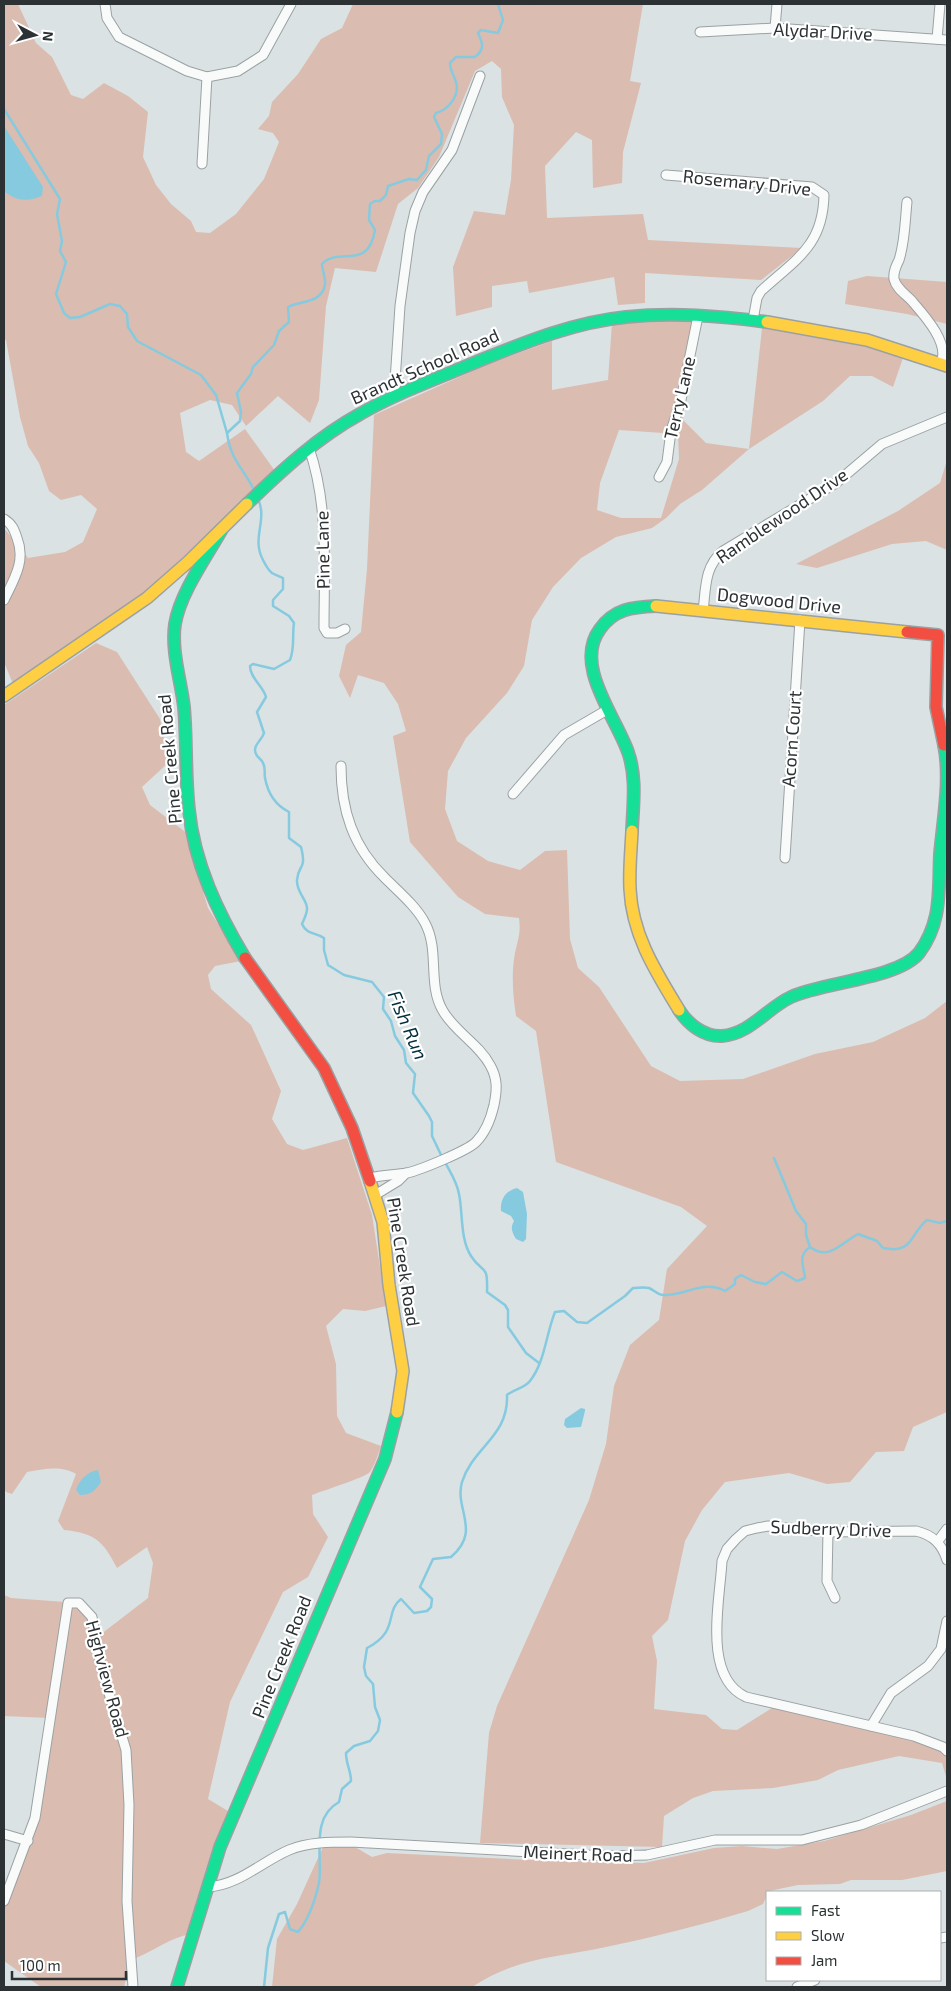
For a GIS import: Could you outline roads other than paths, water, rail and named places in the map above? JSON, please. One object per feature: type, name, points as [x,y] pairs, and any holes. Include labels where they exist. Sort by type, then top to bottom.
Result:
[{"type":"street","points":[[105,4],[107,18],[119,37],[188,71],[207,77],[238,71],[262,55],[291,4]]},
{"type":"street","points":[[776,28],[777,4]]},
{"type":"street","points":[[937,39],[940,4]]},
{"type":"street","name":"Alydar Drive","points":[[700,32],[776,28],[947,40]]},
{"type":"street","points":[[394,396],[400,306],[410,233],[415,211],[422,192],[452,150],[480,76]]},
{"type":"street","points":[[202,164],[207,77]]},
{"type":"street","name":"Rosemary Drive","points":[[666,176],[812,187],[824,195],[819,231],[808,248],[762,291],[757,298],[753,320]]},
{"type":"street","points":[[907,202],[902,248],[895,269],[894,279],[901,291],[940,338],[944,352],[944,364]]},
{"type":"street","name":"Brandt School Road","points":[[4,696],[138,604],[309,448],[346,422],[394,396],[541,337],[587,324],[629,317],[698,316],[753,320],[856,335],[904,349],[944,364]]},
{"type":"street","name":"Terry Lane","points":[[659,477],[668,462],[671,431],[681,400],[698,316]]},
{"type":"street","name":"Ramblewood Drive","points":[[703,610],[707,572],[712,560],[722,551],[836,483],[882,444],[947,417]]},
{"type":"street","name":"Pine Lane","points":[[309,448],[319,478],[322,505],[325,541],[324,628],[327,634],[337,633],[345,629]]},
{"type":"street","points":[[4,519],[13,528],[22,554],[15,577],[4,600]]},
{"type":"street","name":"Pine Creek Road","points":[[177,1987],[208,1887],[234,1814],[385,1459],[396,1418],[403,1371],[389,1285],[383,1222],[370,1178],[346,1113],[324,1068],[245,958],[222,920],[202,869],[193,830],[189,811],[181,679],[174,636],[177,614],[182,599],[222,529]]},
{"type":"street","name":"Dogwood Drive","points":[[630,607],[703,610],[800,620],[943,636],[936,707],[946,753],[946,792],[936,914],[932,934],[918,955],[901,966],[790,997],[736,1033],[711,1035],[690,1024],[681,1014],[651,964],[634,919],[629,875],[634,778],[628,752],[607,710],[592,670],[590,651],[593,638],[608,618],[630,607]]},
{"type":"street","name":"Acorn Court","points":[[785,858],[800,620]]},
{"type":"street","points":[[513,794],[564,735],[607,710]]},
{"type":"street","points":[[341,766],[344,804],[351,831],[375,867],[426,924],[432,947],[434,986],[440,1007],[446,1017],[484,1056],[496,1081],[495,1098],[490,1118],[484,1131],[474,1144],[406,1173],[398,1181],[375,1195]]},
{"type":"street","points":[[370,1178],[394,1173],[406,1173]]},
{"type":"street","name":"Sudberry Drive","points":[[938,1541],[927,1534],[916,1531],[828,1532],[768,1526],[744,1531],[727,1549],[722,1561],[718,1661],[722,1673],[737,1693],[746,1697],[914,1736],[943,1747],[947,1751]]},
{"type":"street","points":[[947,1528],[938,1541],[947,1560]]},
{"type":"street","points":[[828,1532],[827,1581],[835,1598]]},
{"type":"street","name":"Highview Road","points":[[4,1901],[28,1841],[38,1797],[68,1603],[79,1603],[92,1617],[102,1670],[126,1750],[129,1805],[127,1901],[132,1987]]},
{"type":"street","points":[[871,1726],[891,1693],[928,1666],[941,1649],[947,1620]]},
{"type":"street","name":"Meinert Road","points":[[208,1887],[234,1882],[265,1862],[292,1849],[325,1843],[392,1844],[604,1856],[647,1855],[715,1840],[802,1840],[862,1825],[947,1791]]},
{"type":"street","points":[[4,1834],[28,1841]]},
{"type":"water","points":[[4,126],[43,187],[42,196],[22,200],[4,191]]},
{"type":"water","points":[[517,1188],[523,1192],[527,1214],[526,1239],[523,1242],[516,1239],[513,1234],[514,1221],[511,1216],[501,1211],[501,1203],[504,1196],[509,1191]]},
{"type":"water","points":[[581,1408],[585,1409],[585,1411],[581,1427],[567,1428],[564,1425],[565,1419]]},
{"type":"water","points":[[98,1470],[101,1482],[99,1485],[90,1493],[80,1495],[76,1490],[79,1483],[87,1474]]},
{"type":"waterway","name":"Fish Run","points":[[255,492],[235,458],[227,433],[240,421],[241,412],[237,393],[251,374],[253,367],[274,345],[279,331],[289,322],[288,307],[320,295],[325,282],[322,264],[336,257],[360,254],[371,243],[375,230],[369,220],[370,204],[380,201],[386,195],[388,186],[409,179],[417,180],[426,170],[429,156],[441,144],[442,134],[434,117],[436,113],[449,106],[455,97],[457,87],[450,63],[456,57],[475,57],[478,54],[482,49],[478,33],[481,30],[498,33],[503,20],[498,4]]},
{"type":"waterway","points":[[4,109],[60,199],[57,214],[62,241],[60,251],[66,262],[56,294],[64,313],[70,318],[80,317],[110,304],[120,306],[127,314],[128,327],[137,341],[201,375],[216,395],[227,433]]},
{"type":"waterway","name":"Fish Run","points":[[258,499],[261,507],[260,552],[269,570],[283,578],[283,589],[273,600],[273,606],[289,616],[294,623],[290,660],[274,669],[253,664],[250,666],[252,674],[266,697],[257,712],[264,733],[255,750],[264,765],[265,778],[270,794],[280,806],[289,812],[289,838],[301,847],[303,864],[298,875],[297,884],[307,906],[302,924],[309,932],[324,938],[324,950],[328,965],[344,975],[372,982],[384,997],[383,1009],[391,1021],[395,1036],[404,1050],[406,1063],[415,1074],[413,1093],[432,1122],[432,1136],[442,1157]]},
{"type":"waterway","points":[[774,1158],[796,1211],[806,1224],[806,1235],[810,1247]]},
{"type":"waterway","name":"Fish Run","points":[[445,1162],[458,1190],[467,1249],[475,1262],[486,1272],[487,1292],[505,1305],[508,1310],[508,1327],[526,1353],[539,1363]]},
{"type":"waterway","points":[[264,1987],[268,1948],[279,1914],[285,1912],[290,1929],[298,1932],[308,1916],[313,1903],[319,1883],[320,1838],[324,1818],[330,1809],[339,1802],[342,1789],[351,1781],[346,1753],[354,1746],[370,1741],[378,1731],[380,1720],[375,1707],[373,1684],[366,1676],[364,1667],[367,1648],[384,1635],[393,1610],[401,1599],[414,1613],[427,1611],[431,1607],[432,1599],[420,1587],[433,1559],[451,1557],[465,1538],[466,1529],[461,1492],[462,1482],[467,1470],[497,1431],[506,1409],[507,1395],[528,1383],[535,1373],[542,1357],[555,1312],[564,1311],[577,1322],[587,1323],[625,1296],[633,1288],[649,1288],[663,1295],[671,1295],[702,1287],[717,1288],[725,1291],[735,1284],[735,1279],[741,1275],[755,1282],[766,1284],[782,1272],[797,1281],[805,1278],[802,1258],[810,1247],[817,1251],[829,1252],[858,1234],[877,1241],[883,1248],[900,1248],[910,1242],[927,1220],[940,1223],[947,1221]]}]
